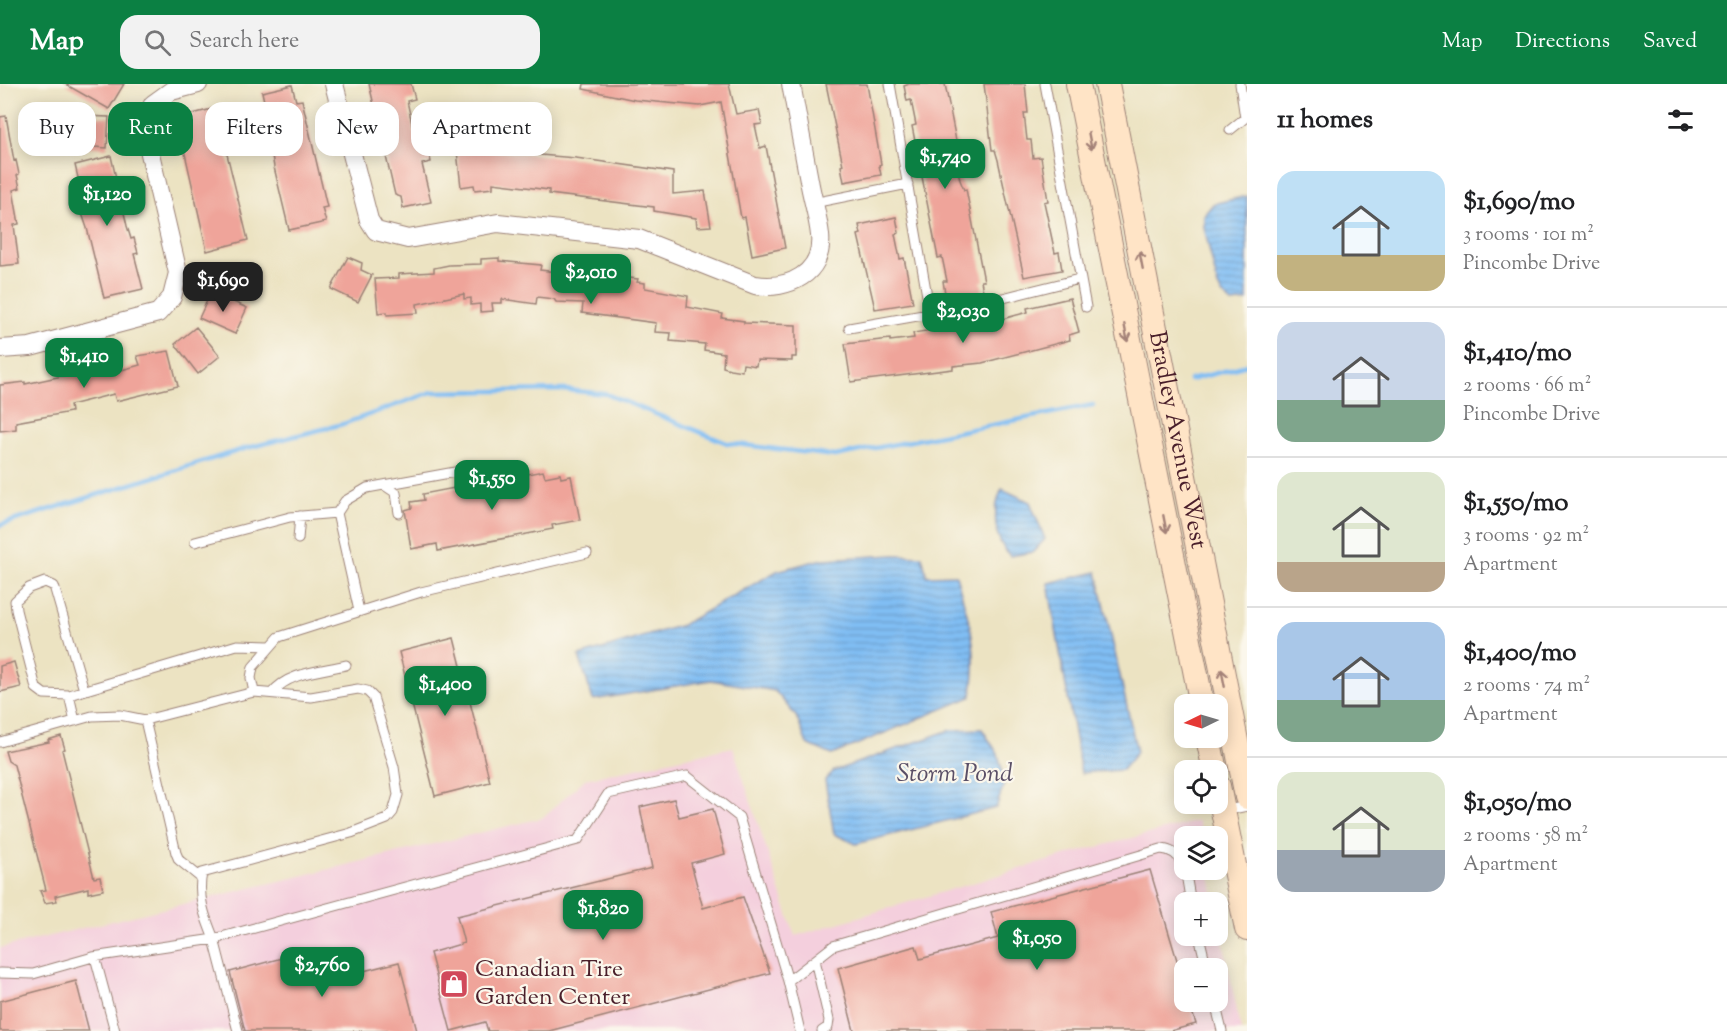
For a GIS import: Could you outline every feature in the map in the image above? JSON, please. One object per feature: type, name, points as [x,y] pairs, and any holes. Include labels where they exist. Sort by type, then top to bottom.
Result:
[{"type":"main road","name":"Bradley Avenue West","points":[[1078,84],[1200,694]]},
{"type":"main road","name":"Bradley Avenue West","points":[[1107,84],[1247,797]]},
{"type":"main road","points":[[1224,814],[1247,929]]},
{"type":"street","points":[[0,349],[30,347],[158,313],[172,297],[178,273],[144,128],[153,104],[171,91],[198,84]]},
{"type":"street","points":[[334,84],[369,220],[376,231],[391,236],[424,238],[498,222],[639,239],[755,285],[769,287],[792,283],[813,267],[820,237],[791,84]]},
{"type":"lane","points":[[890,84],[930,313]]},
{"type":"lane","points":[[1045,84],[1086,307]]},
{"type":"lane","points":[[1230,130],[1246,118],[1243,88]]},
{"type":"lane","points":[[813,203],[908,184]]},
{"type":"lane","points":[[849,328],[963,308],[1080,279]]},
{"type":"lane","points":[[195,542],[300,516],[336,513],[345,501],[367,488],[477,468]]},
{"type":"lane","points":[[384,485],[396,493],[399,513]]},
{"type":"lane","points":[[336,513],[359,611]]},
{"type":"lane","points":[[298,539],[300,516]]},
{"type":"lane","points":[[254,692],[251,678],[254,667],[279,637],[421,592],[587,553]]},
{"type":"lane","points":[[84,690],[54,586],[45,582],[20,595],[15,601],[36,688],[44,694],[69,695],[237,645],[270,646]]},
{"type":"lane","points":[[272,693],[279,684],[290,678],[346,665]]},
{"type":"lane","points":[[0,742],[92,716],[120,715],[145,720],[254,692],[311,697],[347,689],[367,691],[373,698],[394,767],[398,795],[393,812],[387,819],[351,833],[217,867],[202,873],[202,907],[214,939],[238,1031]]},
{"type":"lane","points":[[69,695],[75,721]]},
{"type":"lane","points":[[145,720],[176,853],[179,860],[201,878]]},
{"type":"lane","points":[[0,973],[33,974],[95,957],[214,939],[578,840],[608,794],[687,776],[739,817],[788,981],[800,1031]]},
{"type":"lane","points":[[1228,810],[1247,806]]},
{"type":"lane","points":[[788,981],[833,946],[1161,849],[1172,850],[1181,858],[1189,892]]},
{"type":"lane","points":[[95,957],[115,1031]]},
{"type":"lane","points":[[815,960],[830,1020],[828,1027],[822,1031]]},
{"type":"lane","points":[[1217,1012],[1222,1031]]},
{"type":"shaded area","points":[[733,747],[795,936],[1074,853],[1174,827],[1174,880],[1211,880],[1213,892],[1174,892],[1174,946],[1224,946],[1226,958],[1174,958],[1174,1012],[1228,1012],[1228,966],[1241,1031],[0,1031],[0,948],[542,818],[585,779]]},
{"type":"shaded area","points":[[1198,821],[1199,826],[1179,826]]},
{"type":"water","points":[[1247,196],[1247,301],[1232,303],[1222,294],[1218,286],[1204,227],[1204,215],[1213,204]]},
{"type":"water","points":[[1002,489],[1030,502],[1045,539],[1033,552],[1010,556],[1000,541],[996,515]]},
{"type":"water","points":[[895,555],[922,556],[927,576],[956,575],[974,649],[971,697],[832,755],[807,744],[796,716],[775,691],[711,680],[593,700],[579,656],[682,625],[777,571],[823,559]]},
{"type":"water","points":[[1097,572],[1137,752],[1122,770],[1081,773],[1048,583]]},
{"type":"water","name":"Storm Pond","points":[[982,729],[998,754],[1005,781],[996,808],[856,844],[834,834],[825,780],[834,771],[950,730]]},
{"type":"building","points":[[65,84],[124,84],[113,102],[108,102],[108,108]]},
{"type":"building","points":[[369,84],[411,84],[415,99],[407,101],[411,119],[411,156],[430,156],[431,162],[422,164],[431,202],[403,208],[401,197],[395,195],[386,156],[399,156],[399,102],[373,102]]},
{"type":"building","points":[[584,84],[729,84],[736,114],[759,110],[762,124],[755,125],[760,148],[766,146],[785,248],[752,255],[745,217],[741,218],[721,102],[700,106],[635,100],[583,89]]},
{"type":"building","points":[[826,84],[867,84],[881,175],[844,182],[841,166],[843,165]]},
{"type":"building","points":[[945,84],[958,151],[954,152],[960,180],[964,190],[966,189],[984,281],[981,281],[983,291],[946,299],[943,281],[947,281],[942,257],[938,258],[912,126],[916,125],[911,100],[907,101],[904,86]]},
{"type":"building","points":[[984,84],[1025,84],[1028,113],[1024,113],[1027,140],[1031,140],[1033,158],[1041,157],[1048,201],[1044,202],[1055,253],[1059,252],[1062,270],[1024,277],[998,160],[995,150],[992,150]]},
{"type":"building","points":[[292,85],[296,101],[302,100],[302,102],[264,102],[262,92]]},
{"type":"building","points":[[303,104],[327,207],[322,208],[326,222],[289,230],[272,156],[303,156]]},
{"type":"building","points":[[205,111],[205,156],[227,156],[248,240],[207,251],[186,156],[193,156],[193,114]]},
{"type":"building","points":[[6,116],[14,161],[16,160],[19,174],[17,175],[20,188],[13,190],[19,224],[14,225],[19,264],[0,266],[0,117]]},
{"type":"building","points":[[96,117],[108,117],[107,148],[96,147]]},
{"type":"building","points":[[111,156],[127,226],[131,239],[134,238],[138,253],[134,254],[143,289],[104,298],[87,228],[72,184],[79,182],[75,165]]},
{"type":"building","points":[[458,156],[552,156],[673,172],[673,194],[705,191],[711,226],[697,227],[696,218],[654,211],[654,207],[549,194],[549,190],[493,183],[493,188],[475,190],[474,185],[461,187]]},
{"type":"building","points":[[896,217],[899,233],[895,234],[900,259],[904,258],[913,303],[875,309],[858,235],[861,234],[859,225]]},
{"type":"building","points":[[348,257],[362,263],[361,270],[372,275],[358,302],[331,289]]},
{"type":"building","points":[[499,258],[499,261],[541,265],[540,270],[565,273],[566,267],[619,274],[619,277],[638,279],[637,282],[645,283],[645,288],[688,296],[687,307],[723,314],[722,318],[744,321],[744,323],[796,325],[796,357],[792,357],[792,361],[757,360],[756,366],[743,364],[742,371],[730,369],[723,367],[724,353],[704,350],[705,344],[670,341],[671,333],[655,332],[656,323],[582,313],[583,303],[556,302],[554,299],[537,297],[536,304],[502,299],[502,303],[492,303],[493,311],[480,312],[480,304],[471,305],[471,298],[464,299],[464,294],[417,304],[418,313],[387,315],[387,312],[378,313],[375,279],[399,278],[399,274],[434,272],[434,268],[481,264],[481,259]]},
{"type":"building","points":[[211,292],[247,308],[235,334],[199,318]]},
{"type":"building","points":[[1070,298],[1079,332],[1069,335],[1070,340],[982,363],[953,366],[953,369],[851,382],[845,344],[914,338],[913,333],[976,323],[977,326],[1028,312],[1027,308]]},
{"type":"building","points":[[196,327],[220,356],[198,374],[175,344]]},
{"type":"building","points":[[169,351],[178,386],[116,401],[114,394],[70,405],[71,412],[16,422],[16,429],[0,431],[0,385],[25,382],[25,384],[67,375],[66,372],[81,369],[83,377],[105,372],[104,367],[116,363],[118,371],[140,365],[137,356]]},
{"type":"building","points":[[543,471],[545,477],[560,474],[561,478],[571,476],[580,520],[552,525],[553,529],[438,551],[437,544],[411,549],[405,510],[412,508],[411,502],[424,500],[423,494]]},
{"type":"building","points":[[454,638],[490,782],[435,796],[399,652]]},
{"type":"building","points":[[14,662],[21,687],[0,692],[0,666]]},
{"type":"building","points":[[61,736],[65,749],[62,750],[94,878],[100,877],[103,890],[88,893],[88,888],[55,896],[57,901],[45,903],[40,891],[46,890],[14,765],[8,761],[5,751],[49,742],[48,740]]},
{"type":"building","points":[[674,799],[679,817],[713,809],[725,854],[691,863],[703,908],[743,897],[770,973],[549,1031],[488,1031],[485,1022],[451,1031],[430,953],[464,943],[457,916],[652,868],[640,807]]},
{"type":"building","points":[[1150,870],[1176,958],[1174,958],[1174,1012],[1192,1012],[1196,1024],[1170,1031],[854,1031],[838,968],[916,946],[920,959],[998,938],[991,912]]},
{"type":"building","points":[[304,952],[309,968],[336,961],[340,977],[399,962],[417,1031],[245,1031],[230,972]]},
{"type":"building","points":[[76,981],[89,1031],[0,1031],[0,1001]]},
{"type":"waterway","points":[[1190,380],[1247,365]]},
{"type":"waterway","points":[[0,525],[247,448],[343,424],[432,392],[566,390],[606,394],[727,443],[835,456],[1093,405]]},
{"type":"place","name":"Canadian Tire Garden Center","points":[[454,984]]}]
